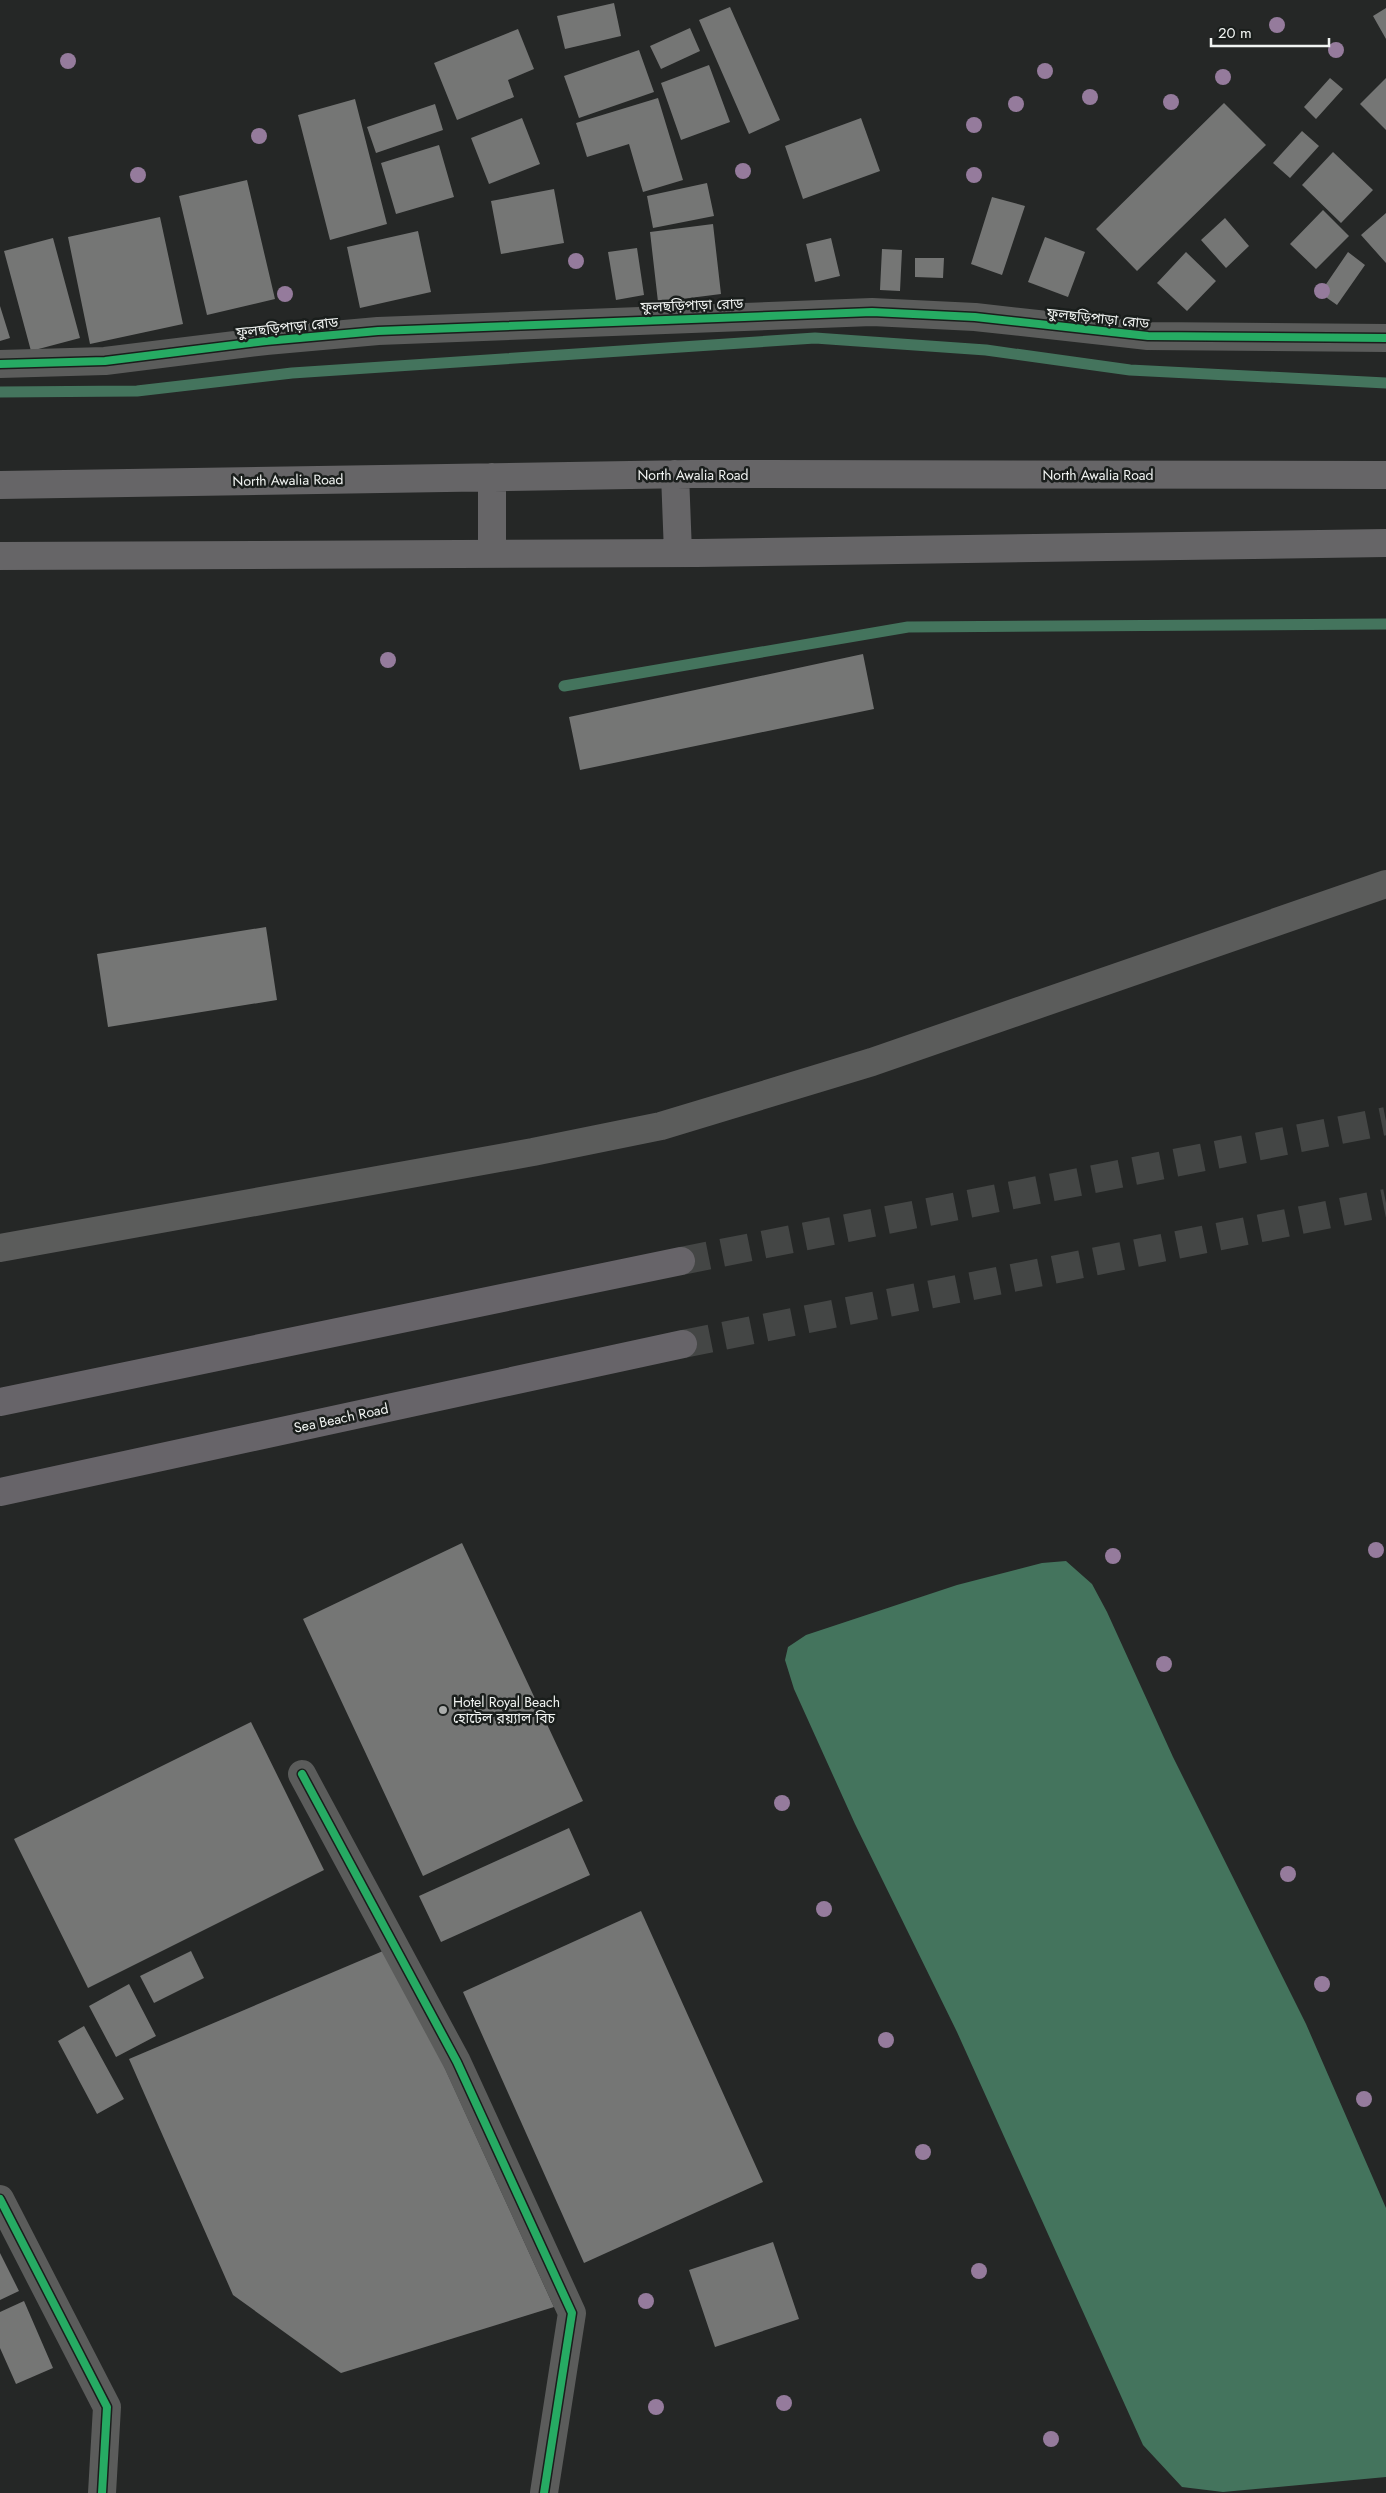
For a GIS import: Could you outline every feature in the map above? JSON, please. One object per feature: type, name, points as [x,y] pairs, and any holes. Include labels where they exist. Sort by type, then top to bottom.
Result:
[{"type":"highway","points":[[0,1402],[681,1261]]},
{"type":"highway","name":"Sea Beach Road","points":[[0,1492],[683,1344]]},
{"type":"main road","name":"North Awalia Road","points":[[0,485],[675,474],[1386,475]]},
{"type":"main road","points":[[675,474],[678,553]]},
{"type":"main road","points":[[492,477],[492,554]]},
{"type":"main road","points":[[0,556],[678,553],[1386,543]]},
{"type":"street","name":"ফুলছড়িপাড়া রোড","points":[[0,364],[105,361],[266,341],[378,331],[872,312],[975,317],[1148,336],[1386,338]]},
{"type":"street","points":[[0,1248],[533,1152],[661,1126],[872,1062],[1386,884]]},
{"type":"street","points":[[302,1774],[457,2062],[572,2313],[544,2493]]},
{"type":"street","points":[[0,2200],[106,2408],[102,2493]]},
{"type":"shaded area","points":[[1066,1561],[1092,1584],[1107,1612],[1173,1757],[1306,2024],[1386,2208],[1386,2477],[1223,2492],[1182,2487],[1143,2445],[957,2032],[855,1824],[794,1689],[785,1660],[788,1647],[806,1635],[957,1585],[1042,1563]]},
{"type":"building","points":[[614,3],[621,36],[565,49],[557,16]]},
{"type":"building","points":[[730,7],[780,120],[749,134],[699,20]]},
{"type":"building","points":[[1386,8],[1386,39],[1373,16]]},
{"type":"building","points":[[690,28],[700,51],[661,69],[650,46]]},
{"type":"building","points":[[518,29],[534,69],[508,80],[514,97],[457,120],[434,63]]},
{"type":"building","points":[[639,50],[654,92],[579,118],[564,76]]},
{"type":"building","points":[[709,65],[730,122],[681,140],[661,83]]},
{"type":"building","points":[[1330,78],[1343,89],[1316,119],[1304,107]]},
{"type":"building","points":[[1386,78],[1386,130],[1360,104]]},
{"type":"building","points":[[658,98],[683,180],[643,192],[629,144],[587,157],[576,123]]},
{"type":"building","points":[[355,99],[387,224],[330,240],[298,115]]},
{"type":"building","points":[[1224,103],[1266,145],[1137,271],[1096,229]]},
{"type":"building","points":[[435,104],[443,130],[376,153],[367,127]]},
{"type":"building","points":[[522,118],[540,164],[489,184],[471,138]]},
{"type":"building","points":[[861,118],[880,171],[803,199],[785,146]]},
{"type":"building","points":[[1302,131],[1319,146],[1290,178],[1273,163]]},
{"type":"building","points":[[439,145],[454,197],[396,214],[381,163]]},
{"type":"building","points":[[1333,152],[1373,190],[1341,223],[1302,185]]},
{"type":"building","points":[[247,180],[275,299],[207,315],[179,196]]},
{"type":"building","points":[[707,183],[714,216],[653,228],[647,196]]},
{"type":"building","points":[[554,189],[564,243],[501,254],[491,201]]},
{"type":"building","points":[[992,197],[1025,206],[1002,275],[971,264]]},
{"type":"building","points":[[1323,210],[1349,236],[1316,269],[1290,244]]},
{"type":"building","points":[[1386,213],[1386,263],[1361,235]]},
{"type":"building","points":[[160,217],[183,324],[90,344],[68,237]]},
{"type":"building","points":[[1225,218],[1249,246],[1226,268],[1201,240]]},
{"type":"building","points":[[713,224],[721,294],[658,302],[650,232]]},
{"type":"building","points":[[418,231],[431,292],[360,308],[347,247]]},
{"type":"building","points":[[1045,237],[1085,252],[1068,297],[1028,282]]},
{"type":"building","points":[[53,238],[80,338],[31,351],[4,251]]},
{"type":"building","points":[[831,238],[840,276],[815,282],[806,244]]},
{"type":"building","points":[[637,248],[644,295],[616,300],[608,252]]},
{"type":"building","points":[[882,249],[902,250],[900,291],[880,290]]},
{"type":"building","points":[[1186,252],[1216,281],[1187,311],[1157,283]]},
{"type":"building","points":[[1348,252],[1365,265],[1337,305],[1320,293]]},
{"type":"building","points":[[915,258],[944,258],[943,278],[915,277]]},
{"type":"building","points":[[0,306],[10,338],[0,341]]},
{"type":"building","points":[[863,654],[874,709],[580,770],[569,717]]},
{"type":"building","points":[[266,927],[277,1000],[108,1027],[97,954]]},
{"type":"building","name":"Hotel Royal Beach হোটেল রয়্যাল বিচ","points":[[462,1543],[583,1801],[423,1876],[303,1619]]},
{"type":"building","points":[[251,1722],[324,1870],[88,1988],[14,1839]]},
{"type":"building","points":[[569,1828],[590,1875],[441,1942],[419,1896]]},
{"type":"building","points":[[641,1911],[763,2182],[584,2263],[463,1992]]},
{"type":"building","points":[[390,1948],[554,2307],[341,2373],[233,2295],[129,2059]]},
{"type":"building","points":[[191,1951],[204,1978],[154,2003],[140,1976]]},
{"type":"building","points":[[129,1984],[156,2036],[116,2057],[89,2006]]},
{"type":"building","points":[[84,2026],[124,2099],[97,2114],[58,2041]]},
{"type":"building","points":[[773,2242],[799,2319],[715,2347],[689,2270]]},
{"type":"building","points":[[0,2253],[19,2291],[0,2300]]},
{"type":"building","points":[[24,2301],[53,2368],[16,2384],[0,2348],[0,2312]]},
{"type":"waterway","points":[[0,392],[137,391],[292,373],[815,338],[986,350],[1130,370],[1386,383]]},
{"type":"waterway","points":[[564,686],[908,627],[1386,624]]},
{"type":"tunnel","points":[[681,1261],[1386,1121]]},
{"type":"tunnel","points":[[683,1344],[1386,1203]]},
{"type":"cycle path","points":[[0,364],[105,361],[266,341],[378,331],[872,312],[975,317],[1148,336],[1386,338]]},
{"type":"cycle path","points":[[302,1774],[457,2062],[572,2313],[544,2493]]},
{"type":"cycle path","points":[[0,2199],[107,2407],[102,2493]]},
{"type":"place","name":"Hotel Royal Beach হোটেল রয়্যাল বিচ","points":[[443,1710]]}]
